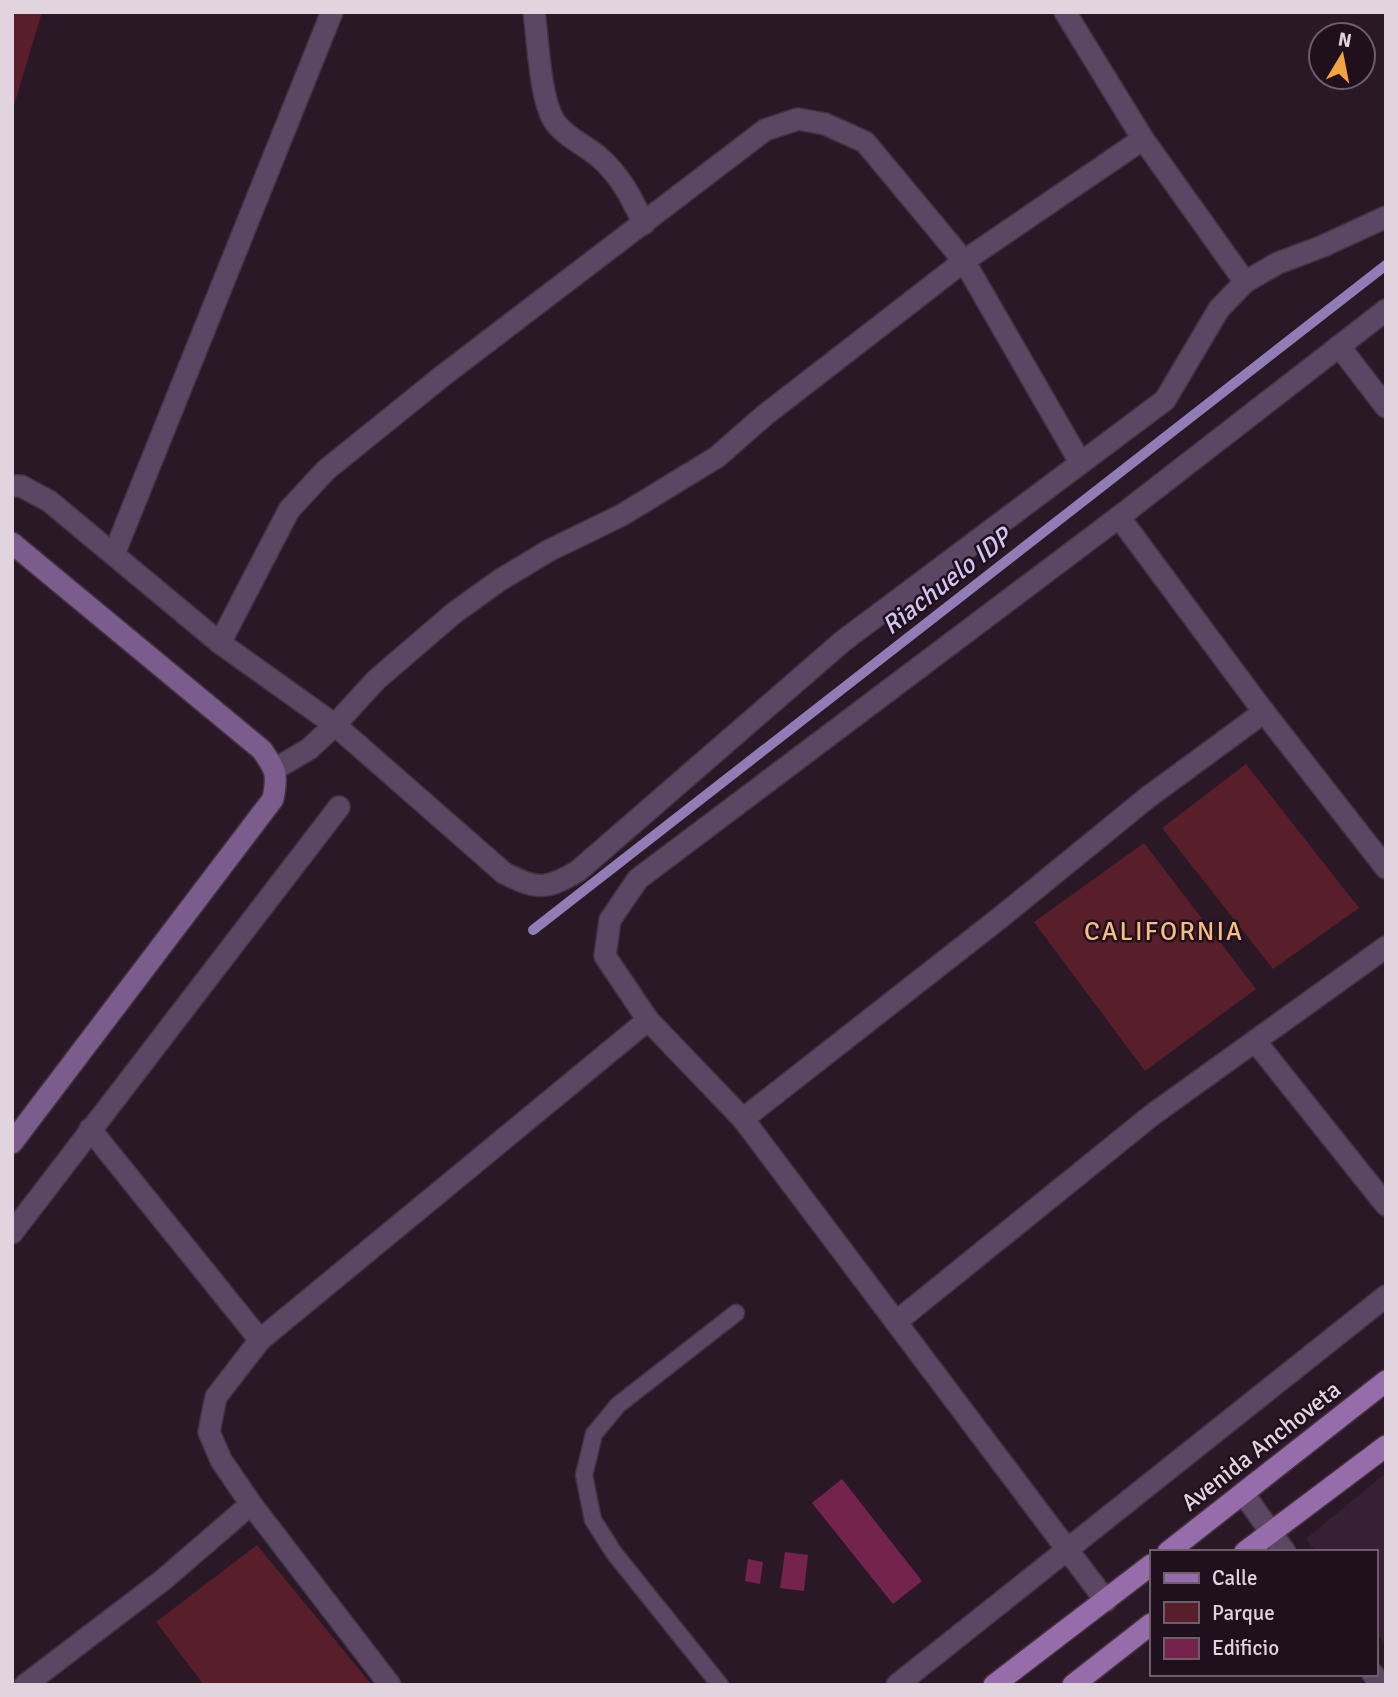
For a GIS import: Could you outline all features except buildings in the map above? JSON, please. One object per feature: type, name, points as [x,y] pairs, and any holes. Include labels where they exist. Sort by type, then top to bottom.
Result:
[{"type":"main road","points":[[12,543],[262,750],[275,769],[277,780],[273,799],[12,1143]]},
{"type":"main road","name":"Avenida Anchoveta","points":[[1171,1550],[1386,1381]]},
{"type":"main road","points":[[1248,1550],[1386,1446]]},
{"type":"main road","points":[[994,1685],[1150,1566]]},
{"type":"main road","points":[[1073,1685],[1150,1625]]},
{"type":"street","points":[[114,554],[332,12]]},
{"type":"street","points":[[534,12],[545,94],[554,120],[574,139],[599,156],[622,180],[644,224]]},
{"type":"street","points":[[1065,12],[1143,139],[1245,282]]},
{"type":"street","points":[[220,643],[289,510],[326,470],[495,335],[765,130],[798,119],[825,124],[865,142],[964,261],[1080,462]]},
{"type":"street","points":[[275,769],[309,749],[376,680],[454,613],[500,580],[548,551],[622,515],[717,457],[765,415],[964,261],[1143,139]]},
{"type":"street","points":[[12,486],[21,486],[49,501],[220,643],[335,724],[504,873],[529,885],[555,885],[578,871],[843,641],[1165,400],[1219,309],[1245,282],[1278,263],[1386,217]]},
{"type":"street","points":[[1105,1601],[744,1119],[648,1020],[605,956],[610,920],[638,879],[1119,517],[1386,310]]},
{"type":"street","points":[[1339,346],[1386,407]]},
{"type":"street","points":[[1119,517],[1264,712],[1386,867]]},
{"type":"street","points":[[744,1119],[1001,917],[1147,798],[1264,712]]},
{"type":"street","points":[[12,1233],[340,807]]},
{"type":"street","points":[[896,1322],[1152,1115],[1386,947]]},
{"type":"street","points":[[390,1685],[251,1504],[221,1460],[209,1432],[216,1397],[260,1339],[648,1020]]},
{"type":"street","points":[[1255,1041],[1386,1205]]},
{"type":"street","points":[[90,1129],[260,1339]]},
{"type":"street","points":[[897,1685],[1386,1296]]},
{"type":"street","points":[[1243,1493],[1284,1550]]},
{"type":"street","points":[[25,1685],[163,1580],[251,1504]]},
{"type":"lane","points":[[720,1685],[614,1553],[593,1520],[584,1475],[594,1434],[618,1405],[736,1313]]},
{"type":"shaded area","points":[[1386,1473],[1386,1645],[1377,1634],[1377,1550],[1314,1550],[1306,1539]]},
{"type":"green space","points":[[12,12],[42,12],[12,112]]},
{"type":"green space","points":[[1246,764],[1359,908],[1273,969],[1162,828]]},
{"type":"green space","points":[[1144,843],[1256,989],[1145,1071],[1034,922]]},
{"type":"green space","points":[[257,1545],[372,1685],[204,1685],[156,1622]]},
{"type":"waterway","name":"Riachuelo IDP","points":[[533,930],[1386,265]]},
{"type":"district","name":"CALIFORNIA","points":[[1164,931]]}]
